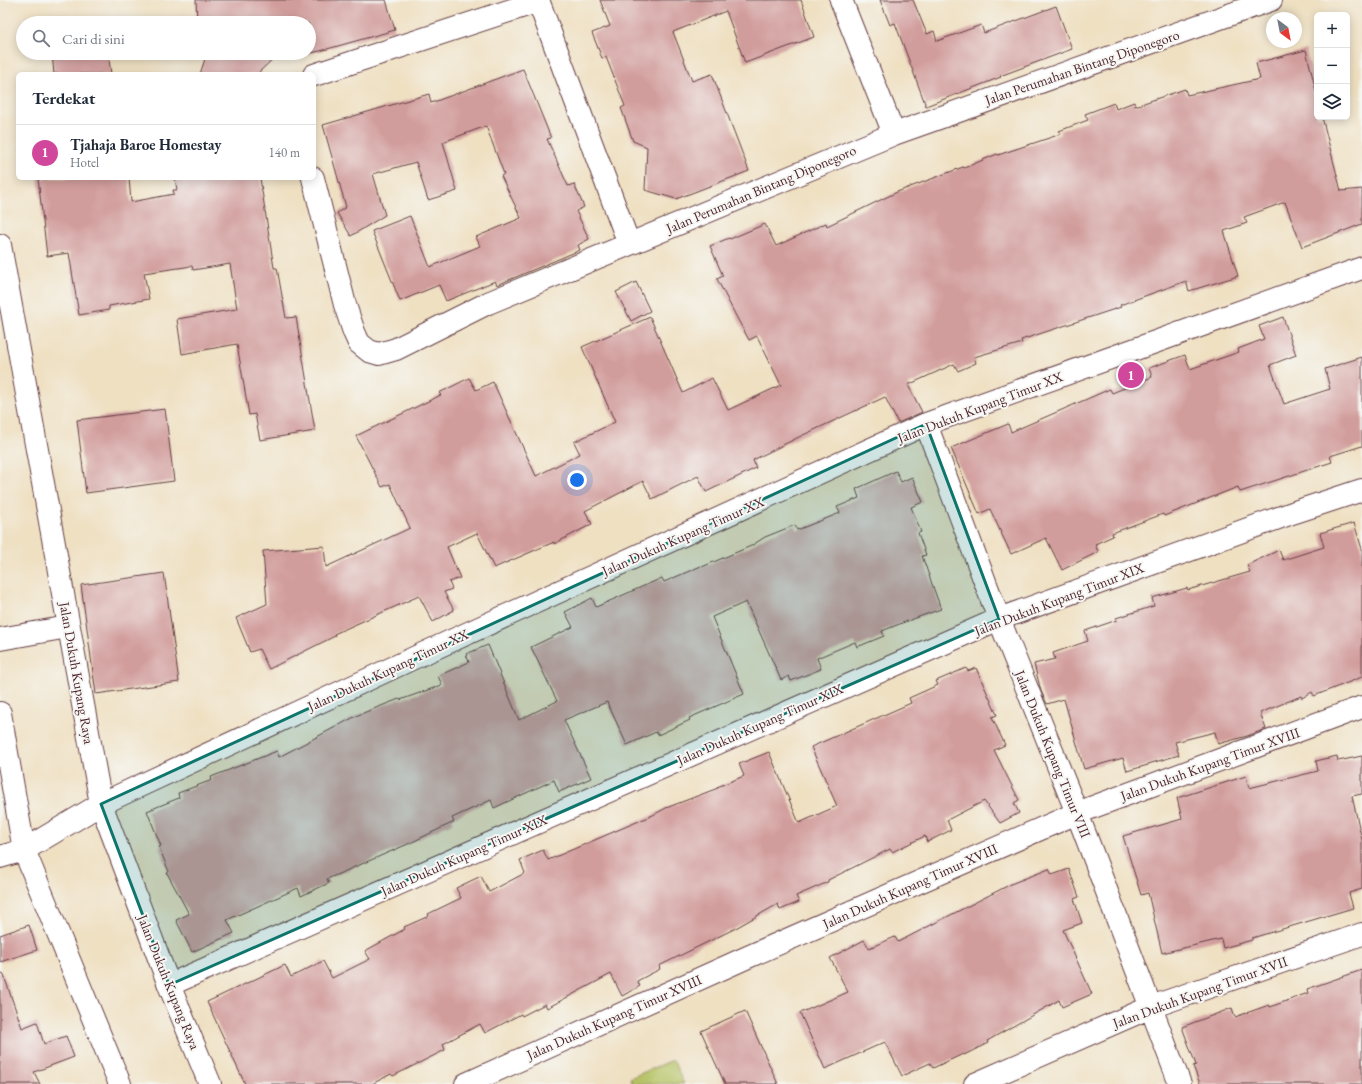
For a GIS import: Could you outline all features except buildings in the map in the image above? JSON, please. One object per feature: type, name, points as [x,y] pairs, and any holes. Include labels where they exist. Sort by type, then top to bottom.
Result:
[{"type":"street","points":[[841,0],[894,134]]},
{"type":"street","name":"Jalan Perumahan Bintang Diponegoro","points":[[314,180],[345,305],[354,332],[359,343],[369,351],[379,354],[396,349],[488,303],[894,134],[1271,0]]},
{"type":"street","points":[[316,74],[539,1],[629,244]]},
{"type":"street","name":"Jalan Dukuh Kupang Raya","points":[[0,245],[101,804],[169,985],[210,1084]]},
{"type":"street","name":"Jalan Dukuh Kupang Timur XX","points":[[0,857],[24,850],[101,804],[418,656],[926,424],[1362,268]]},
{"type":"street","name":"Jalan Dukuh Kupang Timur VIII","points":[[926,424],[999,619],[1078,813],[1180,1084]]},
{"type":"street","name":"Jalan Dukuh Kupang Timur XIX","points":[[169,985],[999,619],[1295,512],[1362,490]]},
{"type":"street","points":[[0,639],[68,627]]},
{"type":"street","name":"Jalan Dukuh Kupang Timur XVIII","points":[[466,1084],[750,956],[1078,813],[1362,707]]},
{"type":"street","points":[[0,713],[24,850],[120,1084]]},
{"type":"street","name":"Jalan Dukuh Kupang Timur XVII","points":[[975,1084],[1151,1007],[1362,934]]},
{"type":"highlighted area","points":[[926,424],[999,619],[169,985],[101,804]]},
{"type":"green space","points":[[673,1060],[684,1084],[633,1084],[630,1078]]},
{"type":"place","name":"Tjahaja Baroe Homestay","points":[[1131,375]]}]
